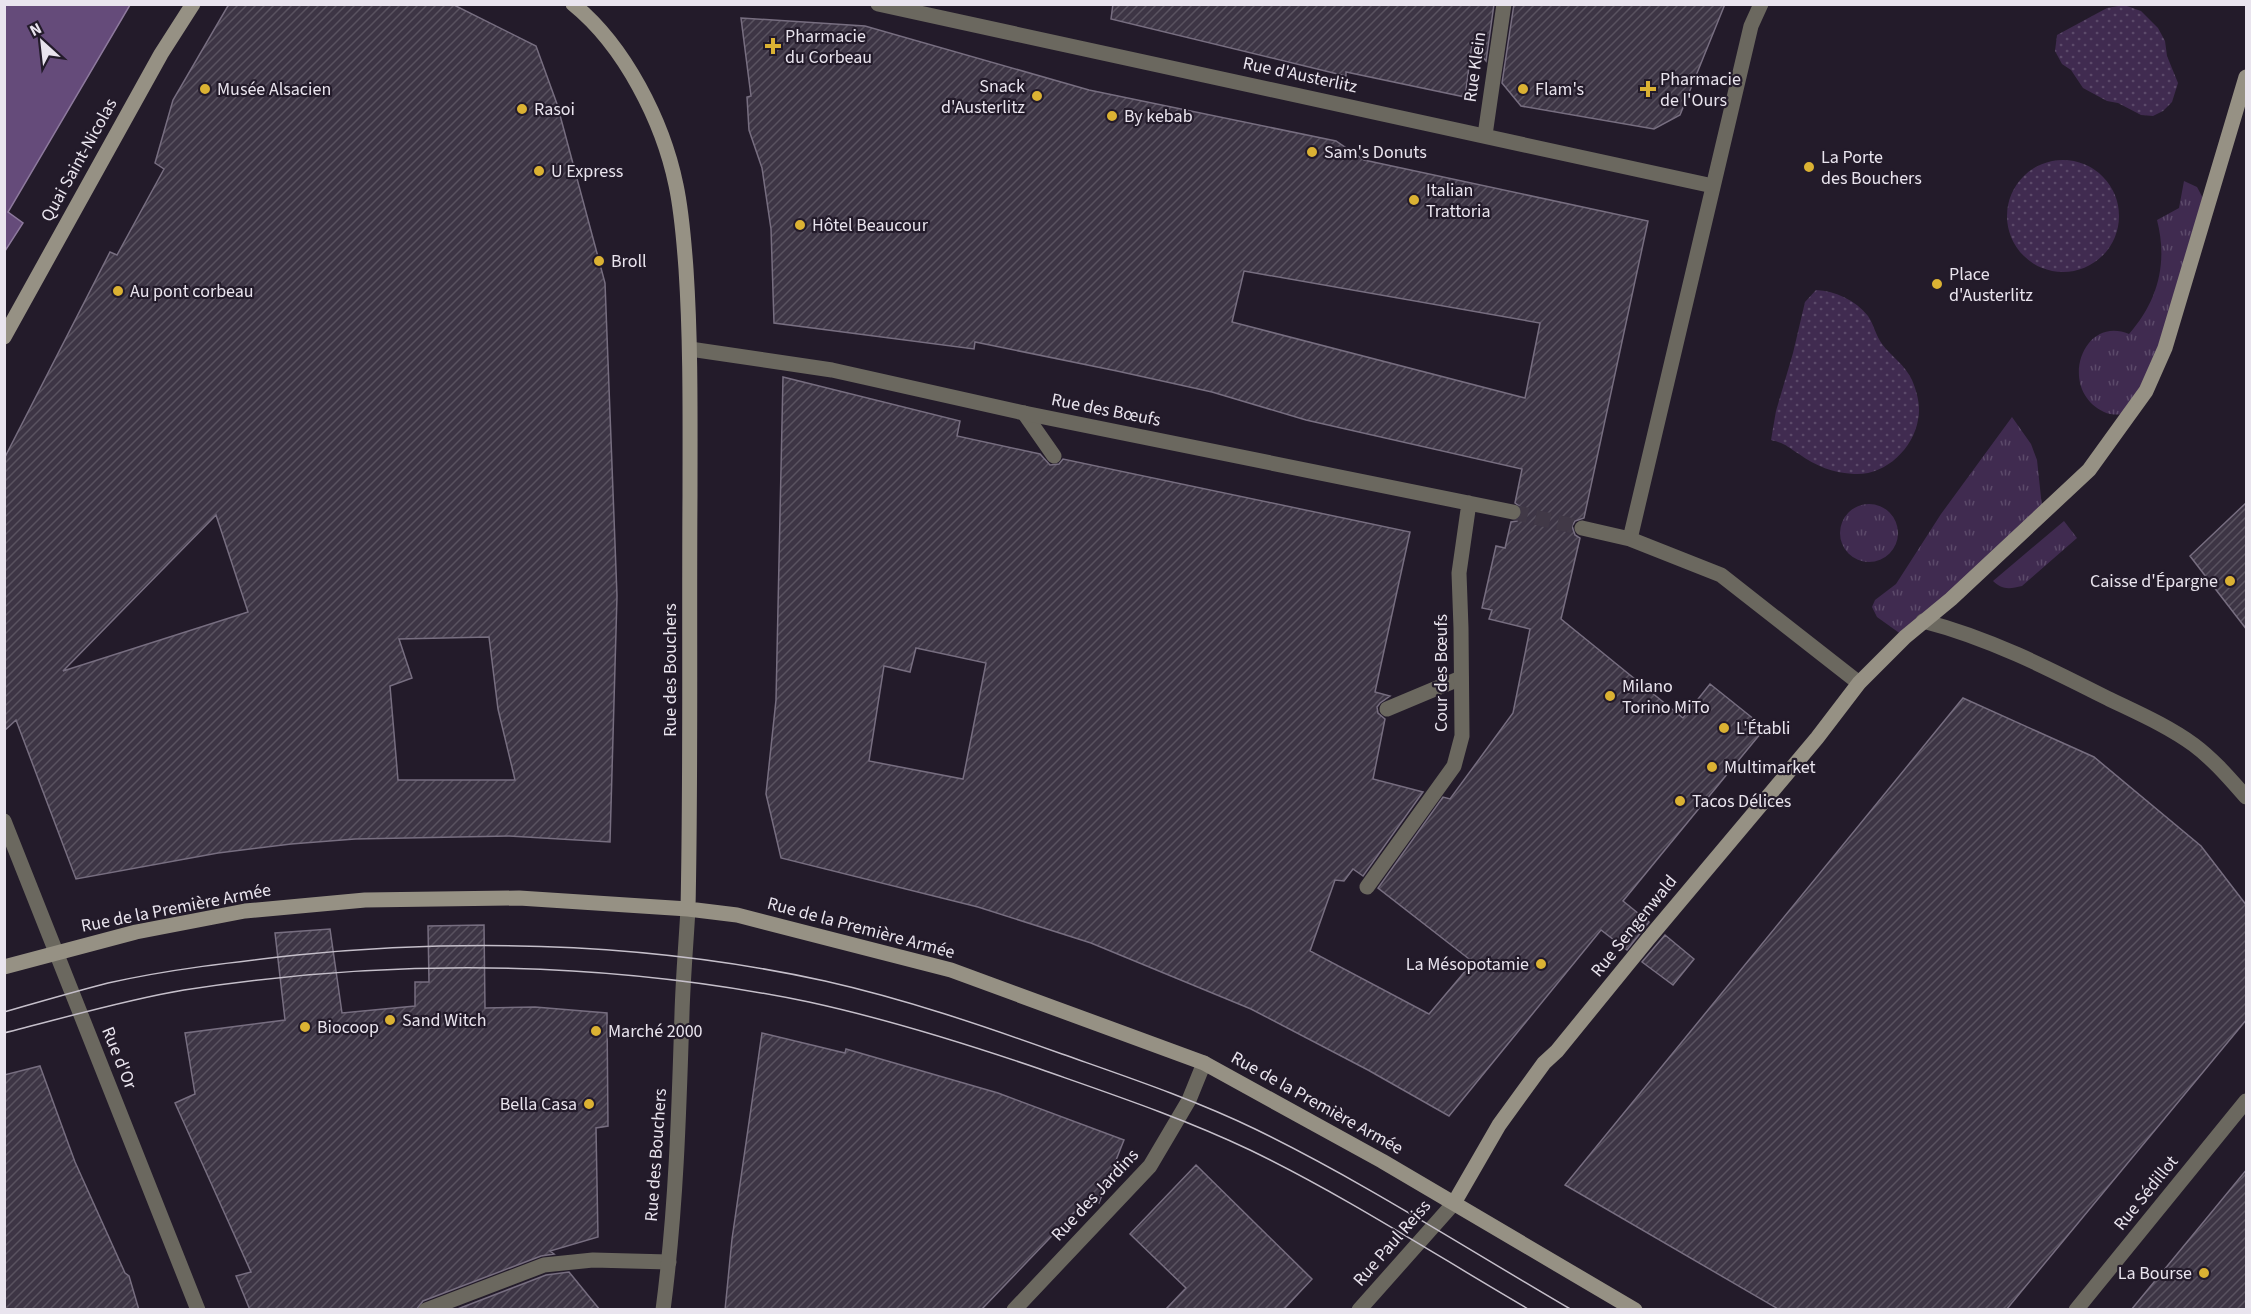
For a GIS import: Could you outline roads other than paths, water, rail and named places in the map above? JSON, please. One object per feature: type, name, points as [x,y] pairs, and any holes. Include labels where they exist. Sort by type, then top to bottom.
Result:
[{"type":"street","name":"Quai Saint-Nicolas","points":[[4,337],[160,54],[193,4]]},
{"type":"street","name":"Rue des Bouchers","points":[[573,4],[612,46],[633,76],[648,104],[664,144],[676,185],[683,228],[690,349],[688,909],[682,1014],[682,1062],[669,1262],[663,1310]]},
{"type":"street","name":"Rue d'Austerlitz","points":[[878,4],[1713,186]]},
{"type":"street","name":"Rue Klein","points":[[1485,135],[1504,4]]},
{"type":"street","points":[[1630,539],[1752,26],[1761,4]]},
{"type":"street","points":[[1582,528],[1630,539],[1721,575],[1859,683],[1923,621],[1951,599],[2089,470],[2146,391],[2165,348],[2245,86]]},
{"type":"street","name":"Rue des Bœufs","points":[[690,349],[832,370],[1024,413],[1513,512]]},
{"type":"street","points":[[1024,413],[1053,456]]},
{"type":"street","name":"Cour des Bœufs","points":[[1367,887],[1454,766],[1462,736],[1459,573],[1470,503]]},
{"type":"street","points":[[1923,621],[1978,637],[2033,660],[2170,730],[2195,746],[2220,767],[2247,797]]},
{"type":"street","points":[[1387,709],[1461,678]]},
{"type":"street","name":"Rue Sengenwald","points":[[1454,1203],[1499,1125],[1544,1063],[1557,1051],[1817,738],[1859,683]]},
{"type":"street","name":"Rue d'Or","points":[[4,821],[198,1310]]},
{"type":"street","name":"Rue de la Première Armée","points":[[4,967],[136,932],[245,911],[365,900],[519,898],[688,909],[737,915],[951,970],[1204,1063],[1382,1161],[1635,1310]]},
{"type":"street","name":"Rue des Jardins","points":[[1014,1310],[1150,1166],[1190,1100],[1204,1063]]},
{"type":"street","name":"Rue Sédillot","points":[[2076,1310],[2247,1101]]},
{"type":"street","name":"Rue Paul Reiss","points":[[1359,1310],[1454,1203]]},
{"type":"street","points":[[426,1310],[544,1265],[593,1260],[669,1262]]},
{"type":"tunnel","points":[[1513,512],[1582,528]]},
{"type":"tram line","points":[[4,1012],[108,983],[155,974],[250,960],[363,950],[495,946],[562,947],[628,952],[760,968],[855,988],[944,1014],[1111,1071],[1208,1108],[1296,1149],[1336,1171],[1572,1310]]},
{"type":"tram line","points":[[4,1033],[116,1004],[184,990],[340,972],[497,968],[576,971],[732,988],[809,1002],[896,1024],[1040,1069],[1173,1117],[1225,1138],[1322,1187],[1530,1310]]},
{"type":"place","name":"Pharmacie du Corbeau","points":[[773,46]]},
{"type":"place","name":"Musée Alsacien","points":[[205,89]]},
{"type":"place","name":"Flam's","points":[[1523,89]]},
{"type":"place","name":"Pharmacie de l'Ours","points":[[1648,89]]},
{"type":"place","name":"Snack d'Austerlitz","points":[[1037,96]]},
{"type":"place","name":"Rasoi","points":[[522,109]]},
{"type":"place","name":"By kebab","points":[[1112,116]]},
{"type":"place","name":"Sam's Donuts","points":[[1312,152]]},
{"type":"place","name":"La Porte des Bouchers","points":[[1809,167]]},
{"type":"place","name":"U Express","points":[[539,171]]},
{"type":"place","name":"Italian Trattoria","points":[[1414,200]]},
{"type":"place","name":"Hôtel Beaucour","points":[[800,225]]},
{"type":"place","name":"Broll","points":[[599,261]]},
{"type":"place","name":"Place d'Austerlitz","points":[[1937,284]]},
{"type":"place","name":"Au pont corbeau","points":[[118,291]]},
{"type":"place","name":"Caisse d'Épargne","points":[[2230,581]]},
{"type":"place","name":"Milano Torino MiTo","points":[[1610,696]]},
{"type":"place","name":"L'Établi","points":[[1724,728]]},
{"type":"place","name":"Multimarket","points":[[1712,767]]},
{"type":"place","name":"Tacos Délices","points":[[1680,801]]},
{"type":"place","name":"La Mésopotamie","points":[[1541,964]]},
{"type":"place","name":"Sand Witch","points":[[390,1020]]},
{"type":"place","name":"Biocoop","points":[[305,1027]]},
{"type":"place","name":"Marché 2000","points":[[596,1031]]},
{"type":"place","name":"Bella Casa","points":[[589,1104]]},
{"type":"place","name":"La Bourse","points":[[2204,1273]]}]
